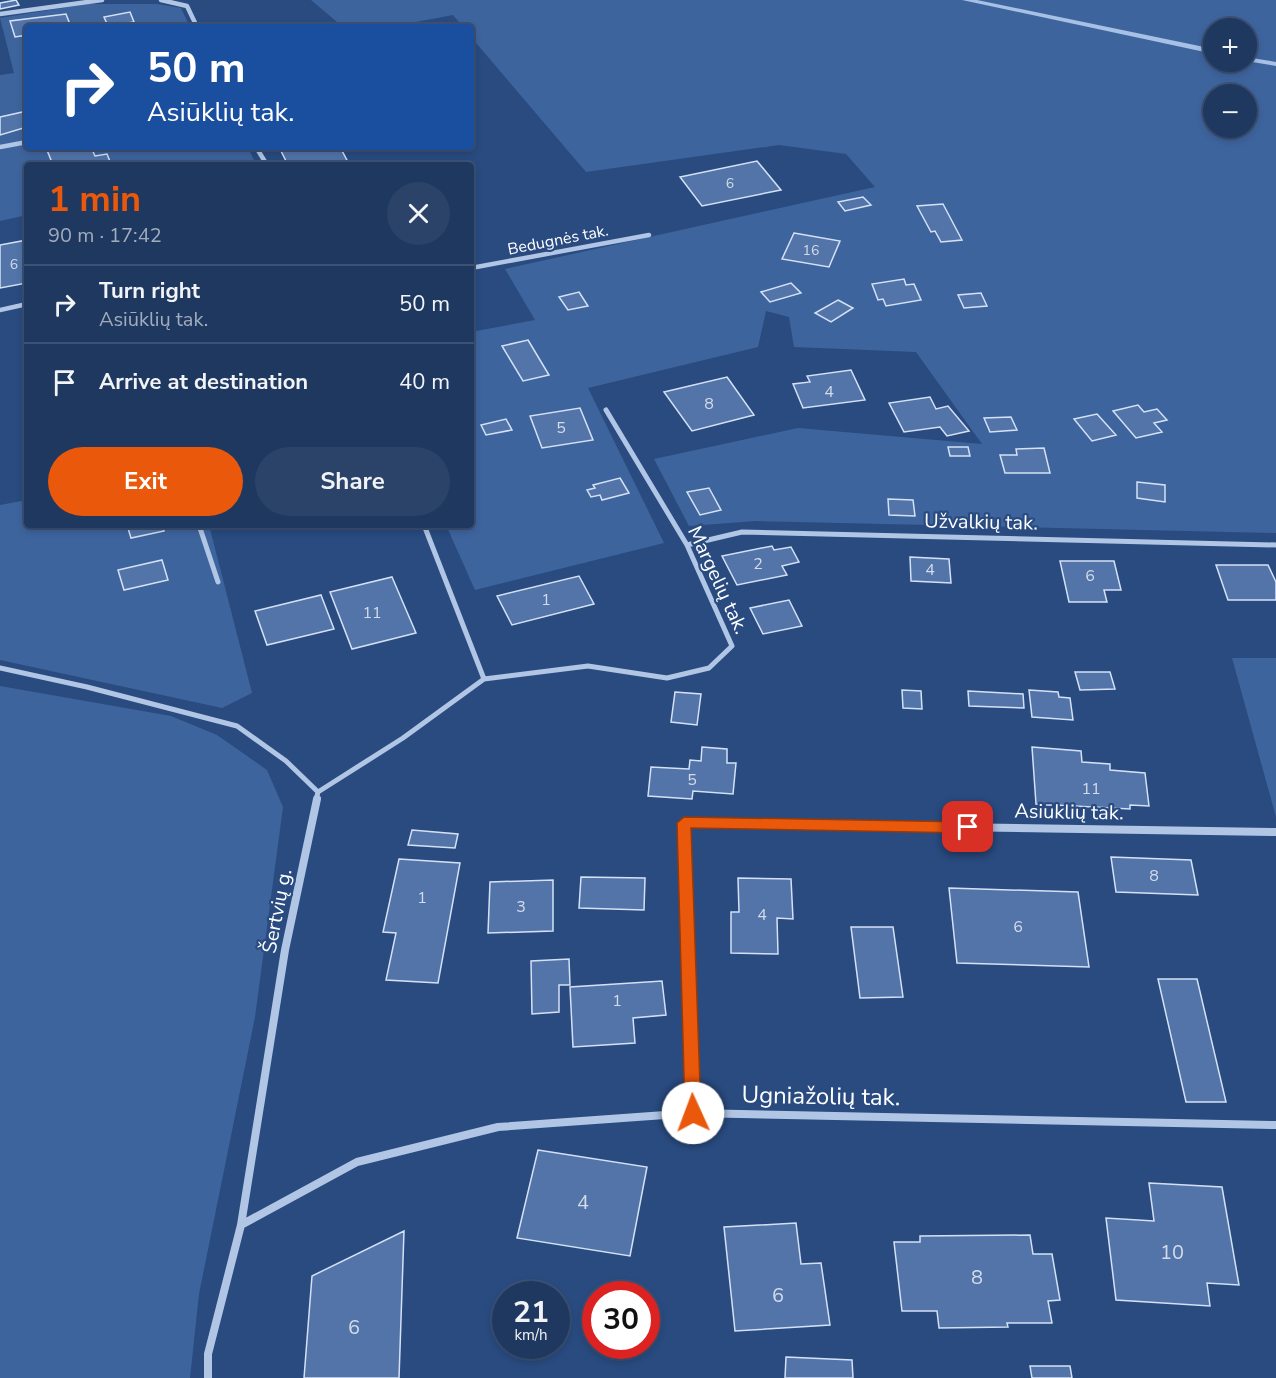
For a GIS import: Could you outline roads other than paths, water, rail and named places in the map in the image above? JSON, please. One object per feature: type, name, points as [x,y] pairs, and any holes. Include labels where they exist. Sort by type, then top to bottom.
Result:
[{"type":"street","points":[[0,14],[102,0]]},
{"type":"street","points":[[161,0],[187,6],[195,24]]},
{"type":"street","points":[[0,147],[24,143]]},
{"type":"street","name":"Bedugnės tak.","points":[[474,267],[649,235]]},
{"type":"street","points":[[0,310],[24,305]]},
{"type":"street","name":"Margelių tak.","points":[[318,792],[403,738],[484,679],[588,666],[667,678],[709,668],[732,646],[687,545],[606,410]]},
{"type":"street","points":[[200,528],[218,582]]},
{"type":"street","points":[[425,528],[484,679]]},
{"type":"street","name":"Užvalkių tak.","points":[[687,545],[742,532],[1276,545]]},
{"type":"street","points":[[0,668],[87,687],[237,726],[286,762],[318,792]]},
{"type":"street","name":"Šertvių g.","points":[[208,1378],[208,1354],[241,1225],[285,950],[318,792]]},
{"type":"street","name":"Asiūklių tak.","points":[[693,1113],[684,823],[1276,832]]},
{"type":"street","name":"Ugniažolių tak.","points":[[241,1225],[357,1162],[498,1128],[693,1113],[1276,1125]]},
{"type":"waterway","points":[[966,0],[1203,50]]},
{"type":"waterway","points":[[1257,61],[1276,64]]}]
